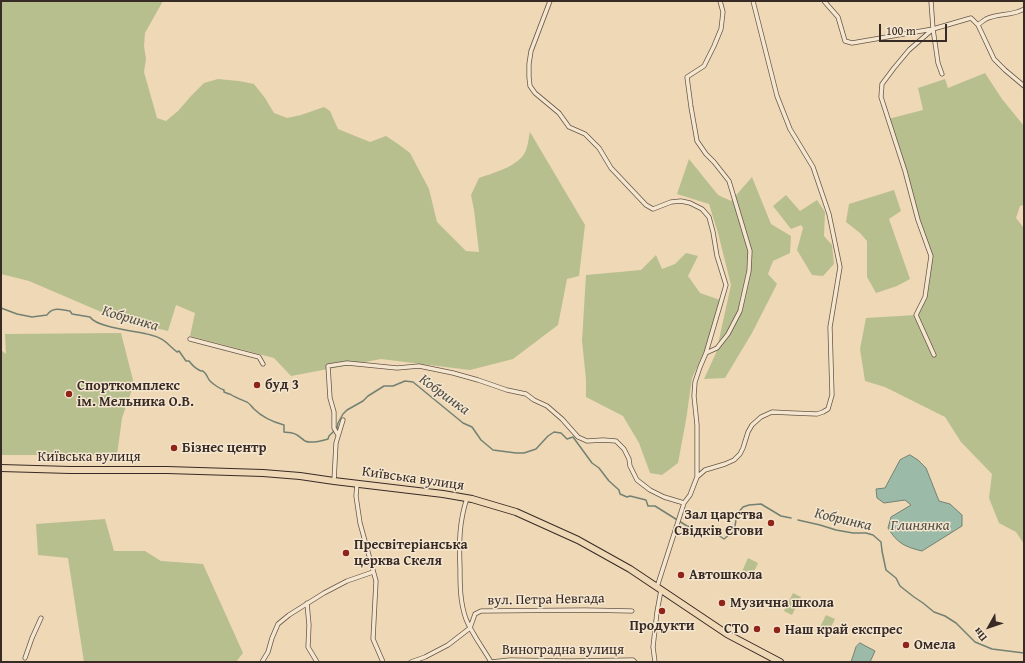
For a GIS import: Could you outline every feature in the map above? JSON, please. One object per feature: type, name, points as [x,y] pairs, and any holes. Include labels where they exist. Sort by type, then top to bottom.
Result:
[{"type":"main road","name":"Київська вулиця","points":[[1,468],[263,473],[300,476],[467,498],[516,512],[599,551],[727,634],[780,662]]},
{"type":"street","points":[[550,1],[531,51],[529,64],[530,86],[559,113],[569,127],[585,134],[599,148],[612,168],[646,205],[653,209],[671,202],[681,201],[690,203],[702,209],[709,217],[716,252],[726,285],[706,352],[695,382],[694,396],[697,425],[697,477],[690,495],[684,503],[659,589],[653,647],[655,662]]},
{"type":"street","points":[[706,352],[717,348],[728,334],[740,311],[749,271],[750,251],[729,181],[697,141],[687,77],[704,66],[714,46],[721,29],[723,12],[720,1]]},
{"type":"street","points":[[697,477],[705,470],[734,460],[740,454],[752,425],[761,417],[772,412],[816,414],[823,412],[828,408],[832,395],[830,326],[840,267],[829,214],[813,167],[790,129],[778,96],[753,1]]},
{"type":"street","points":[[824,1],[838,17],[845,41],[852,43],[933,30],[971,18],[978,25],[994,58],[1005,70],[1024,86]]},
{"type":"street","points":[[931,1],[933,30],[938,63],[942,74]]},
{"type":"street","points":[[978,25],[986,19],[994,16],[1020,12],[1024,9]]},
{"type":"street","points":[[933,30],[909,50],[894,68],[882,84],[881,97],[905,171],[918,220],[931,256],[925,297],[916,315],[934,355]]},
{"type":"street","points":[[190,339],[259,357],[263,364]]},
{"type":"street","points":[[337,434],[334,428],[334,412],[330,398],[328,366],[347,363],[397,368],[419,366],[453,373],[507,390],[526,394],[534,400],[548,406],[578,437],[587,441],[616,441],[624,449],[637,480],[650,490],[664,497],[684,503]]},
{"type":"street","points":[[334,481],[337,434],[343,420]]},
{"type":"street","points":[[357,484],[356,496],[360,523],[376,581],[373,639],[383,662]]},
{"type":"street","points":[[467,498],[460,527],[459,546],[460,591],[462,606],[470,628],[491,662]]},
{"type":"street","points":[[262,662],[268,652],[278,624],[289,615],[307,603],[347,581],[373,572]]},
{"type":"street","points":[[307,603],[309,625],[308,647],[317,662]]},
{"type":"street","name":"вул. Петра Невгада","points":[[470,628],[475,614],[485,611],[632,611]]},
{"type":"street","points":[[26,658],[32,638],[41,618]]},
{"type":"street","points":[[411,662],[425,657],[448,645],[470,628]]},
{"type":"street","name":"Виноградна вулиця","points":[[491,662],[510,660],[633,660],[635,662]]},
{"type":"shaded area","points":[[1,1],[163,1],[145,33],[144,46],[146,59],[144,72],[157,118],[166,121],[178,111],[204,83],[218,79],[254,84],[274,113],[287,118],[324,107],[330,111],[338,129],[370,142],[386,136],[410,153],[429,189],[437,222],[466,251],[479,252],[471,195],[479,178],[502,170],[518,161],[526,151],[530,132],[585,225],[579,276],[567,279],[558,325],[513,359],[470,370],[381,359],[291,376],[274,358],[190,336],[195,313],[176,305],[168,331],[120,320],[29,281],[1,274]]},
{"type":"shaded area","points":[[985,73],[1002,99],[1024,126],[1024,205],[1020,206],[1016,218],[1024,228],[1024,544],[1016,532],[999,523],[989,498],[992,474],[961,442],[945,417],[885,387],[865,381],[860,349],[866,318],[916,315],[925,297],[931,256],[918,220],[888,119],[923,110],[918,88],[945,79],[948,88]]},
{"type":"shaded area","points":[[689,159],[718,195],[731,201],[752,177],[771,224],[791,236],[790,253],[773,261],[768,274],[777,284],[752,333],[725,378],[704,379],[716,353],[731,285],[709,204],[677,194]]},
{"type":"shaded area","points":[[894,190],[901,211],[889,219],[910,279],[897,286],[876,293],[867,277],[867,241],[860,233],[846,222],[849,204]]},
{"type":"shaded area","points":[[786,195],[800,211],[817,200],[825,212],[824,236],[832,245],[834,264],[823,276],[812,275],[797,250],[803,228],[801,225],[791,229],[773,206]]},
{"type":"shaded area","points":[[686,253],[698,256],[688,276],[700,293],[720,300],[706,348],[692,378],[678,463],[662,475],[650,473],[639,443],[623,416],[586,397],[586,379],[582,341],[586,275],[641,270],[656,255],[662,269],[675,264]]},
{"type":"shaded area","name":"Спорткомплекс ім. Мельника О.В.","points":[[121,333],[134,384],[122,418],[117,455],[1,455],[1,350],[6,354],[5,334]]},
{"type":"shaded area","points":[[105,519],[114,551],[145,551],[161,561],[203,564],[243,653],[236,662],[84,662],[68,558],[38,555],[36,524]]},
{"type":"shaded area","points":[[748,558],[758,563],[750,581],[740,576]]},
{"type":"shaded area","points":[[793,593],[801,597],[792,615],[784,611]]},
{"type":"shaded area","points":[[826,615],[835,619],[827,635],[818,631]]},
{"type":"water","name":"Глинянка","points":[[910,455],[926,468],[939,501],[950,504],[962,515],[962,526],[922,551],[902,544],[888,528],[891,517],[911,505],[905,500],[884,503],[877,498],[876,489],[885,488],[900,460]]},
{"type":"water","points":[[860,643],[875,651],[870,662],[851,662],[856,647]]},
{"type":"waterway","name":"Кобринка","points":[[1,308],[17,314],[32,317],[47,315],[52,310],[61,309],[70,311],[72,314],[90,317],[94,321],[118,329],[155,336],[177,352],[179,351],[186,361],[189,361],[200,371],[203,371],[210,381],[224,390],[224,392],[247,402],[257,412],[268,419],[284,425],[284,432],[295,434],[307,442],[316,442],[328,439],[337,428],[338,423],[347,410],[384,386],[393,386],[405,381],[413,382],[463,423],[472,427],[481,440],[493,450],[524,453],[536,449],[548,436],[554,432],[561,433],[567,439],[573,437],[592,463],[599,468],[609,481],[619,490],[620,494],[627,497],[630,496],[646,500],[648,506],[655,506],[687,526],[700,530],[712,531],[724,539],[731,533],[735,526],[737,514],[743,507],[761,504],[781,516],[791,518]]},
{"type":"waterway","name":"Кобринка","points":[[798,520],[836,530],[873,535],[881,542],[886,570],[896,578],[900,586],[914,597],[934,612],[945,616],[956,623],[975,642],[992,649],[1024,653]]},
{"type":"place","name":"буд 3","points":[[257,385]]},
{"type":"place","name":"Спорткомплекс ім. Мельника О.В.","points":[[69,394]]},
{"type":"place","name":"Бізнес центр","points":[[174,448]]},
{"type":"place","name":"Зал царства Свідків Єгови","points":[[771,523]]},
{"type":"place","name":"Пресвітеріанська церква Скеля","points":[[346,553]]},
{"type":"place","name":"Автошкола","points":[[681,575]]},
{"type":"place","name":"Музична школа","points":[[722,603]]},
{"type":"place","name":"Продукти","points":[[662,611]]},
{"type":"place","name":"СТО","points":[[757,629]]},
{"type":"place","name":"Наш край експрес","points":[[777,630]]},
{"type":"place","name":"Омела","points":[[906,645]]}]
